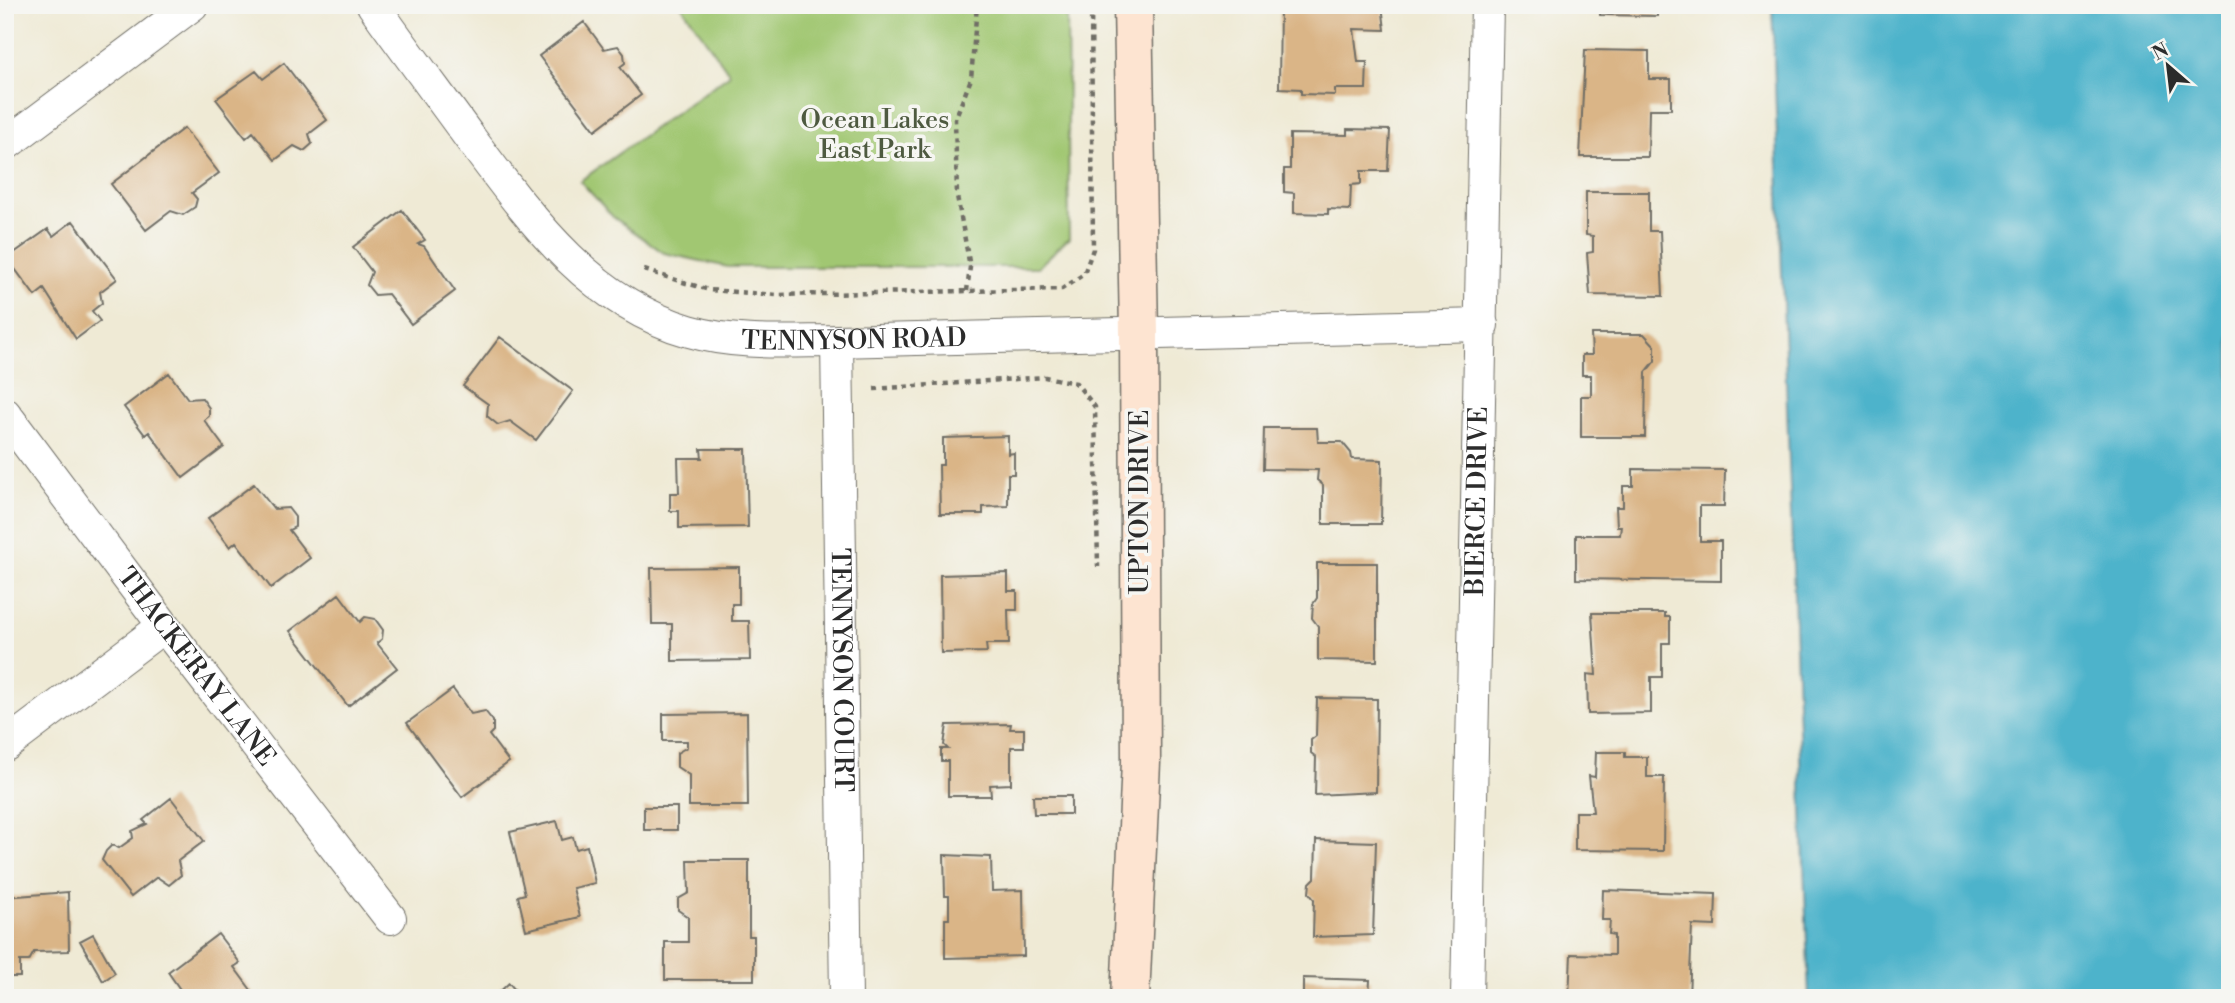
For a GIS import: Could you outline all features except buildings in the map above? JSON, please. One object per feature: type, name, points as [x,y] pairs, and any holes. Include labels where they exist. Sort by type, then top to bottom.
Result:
[{"type":"main road","name":"UPTON DRIVE","points":[[1130,998],[1141,762],[1139,334],[1133,5]]},
{"type":"street","points":[[5,145],[192,5]]},
{"type":"street","name":"TENNYSON ROAD","points":[[373,5],[512,195],[559,250],[597,284],[640,312],[688,331],[738,341],[837,341],[1482,325]]},
{"type":"street","name":"BIERCE DRIVE","points":[[1467,998],[1487,5]]},
{"type":"street","name":"TENNYSON COURT","points":[[837,341],[846,998]]},
{"type":"street","name":"THACKERAY LANE","points":[[5,414],[164,626],[390,918]]},
{"type":"street","points":[[6,745],[164,626]]},
{"type":"path","points":[[967,291],[970,267],[957,196],[955,119],[971,79],[977,5]]},
{"type":"path","points":[[635,267],[709,290],[777,295],[1062,289],[1084,274],[1093,249],[1091,5]]},
{"type":"path","points":[[838,392],[1045,377],[1076,383],[1095,407],[1098,574]]},
{"type":"green space","name":"Ocean Lakes East Park","points":[[681,5],[1067,5],[1069,238],[1038,267],[728,267],[664,253],[613,217],[580,181],[730,74]]},
{"type":"water","points":[[1772,5],[2230,5],[2230,998],[1809,998]]}]
